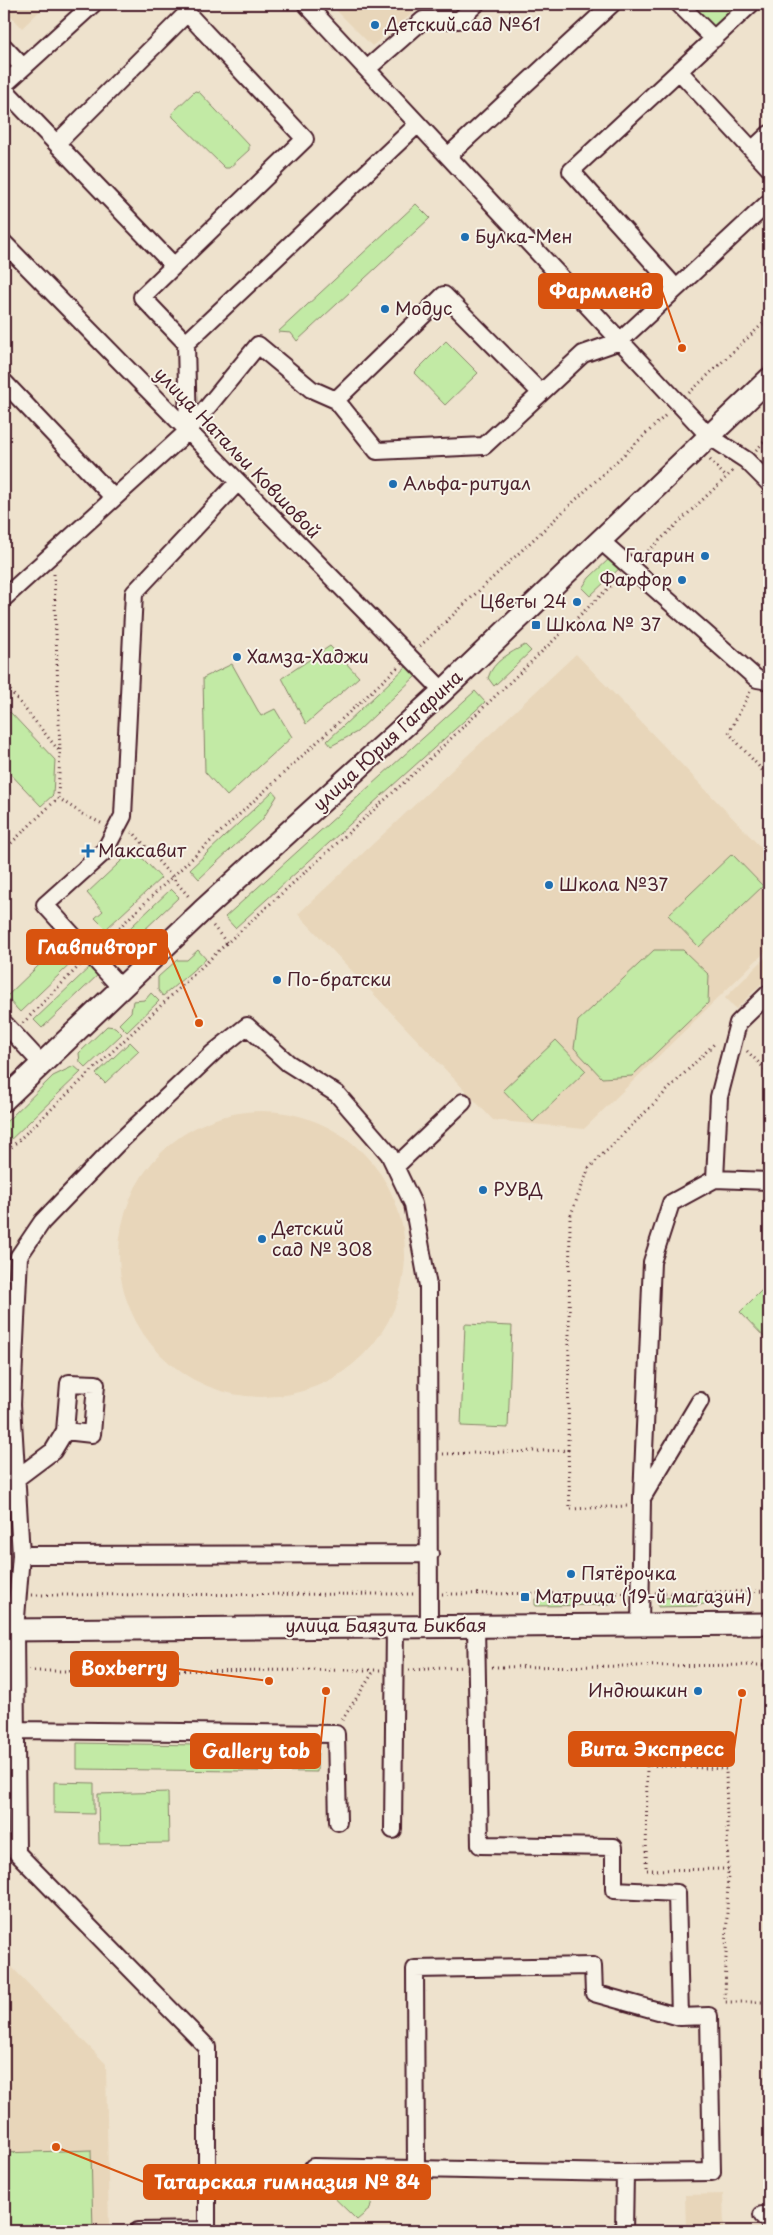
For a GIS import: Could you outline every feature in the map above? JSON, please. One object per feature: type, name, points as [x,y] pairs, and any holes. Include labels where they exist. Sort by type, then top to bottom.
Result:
[{"type":"main road","name":"улица Юрия Гагарина","points":[[4,1100],[202,911],[443,691],[769,379]]},
{"type":"main road","name":"улица Баязита Бикбая","points":[[9,1630],[769,1624]]},
{"type":"street","points":[[93,4],[22,66],[4,87],[174,266]]},
{"type":"street","points":[[306,4],[709,436],[746,460],[769,483]]},
{"type":"street","points":[[367,69],[423,20],[459,20],[476,4]]},
{"type":"street","points":[[448,156],[612,4]]},
{"type":"street","points":[[680,4],[714,39]]},
{"type":"street","points":[[676,288],[571,171],[751,4]]},
{"type":"street","points":[[56,143],[187,13],[305,139],[142,297],[186,343],[188,431]]},
{"type":"street","points":[[4,47],[22,66]]},
{"type":"street","points":[[679,71],[769,168]]},
{"type":"street","points":[[186,343],[418,124]]},
{"type":"street","points":[[753,149],[769,134]]},
{"type":"street","points":[[4,598],[188,431],[258,345],[310,389],[336,400],[377,451],[484,446],[583,354],[620,341],[769,202]]},
{"type":"street","name":"улица Натальи Ковшовой","points":[[5,248],[443,691]]},
{"type":"street","points":[[336,400],[444,295],[541,393]]},
{"type":"street","points":[[4,382],[114,498]]},
{"type":"street","points":[[121,988],[45,905],[104,852],[122,816],[134,593],[238,482]]},
{"type":"street","points":[[601,541],[630,568],[763,680]]},
{"type":"street","points":[[715,1179],[718,1096],[738,1023],[769,993]]},
{"type":"street","points":[[138,2231],[208,2230],[207,2047],[17,1854],[16,1730],[9,1630],[18,1595],[21,1555],[12,1404],[19,1256],[48,1215],[116,1145],[213,1053],[247,1026],[288,1063],[337,1094],[389,1154],[413,1204],[428,1286],[430,1455],[429,1626]]},
{"type":"street","points":[[8,1028],[42,1064]]},
{"type":"street","points":[[395,1167],[463,1102]]},
{"type":"street","points":[[640,1625],[639,1593],[642,1501],[652,1262],[671,1203],[715,1179],[769,1181]]},
{"type":"street","points":[[642,1501],[700,1401]]},
{"type":"street","points":[[17,1478],[53,1450],[66,1432]]},
{"type":"street","points":[[21,1555],[430,1554]]},
{"type":"street","points":[[393,1830],[395,1626]]},
{"type":"street","points":[[476,1626],[480,1845],[614,1847],[614,1890],[677,1893],[680,2016]]},
{"type":"street","points":[[16,1730],[336,1734],[338,1822]]},
{"type":"street","points":[[313,2167],[712,2172],[709,2016],[680,2016],[594,1993],[594,1966],[415,1969],[416,2168]]},
{"type":"street","points":[[624,2231],[625,2172]]},
{"type":"path","points":[[8,1028],[91,955],[769,318]]},
{"type":"path","points":[[4,1154],[227,943],[420,768],[769,437]]},
{"type":"path","points":[[4,850],[58,798],[60,752],[53,553]]},
{"type":"path","points":[[763,680],[729,733],[769,778]]},
{"type":"path","points":[[4,683],[60,752]]},
{"type":"path","points":[[58,798],[100,824],[134,833],[202,911],[227,943]]},
{"type":"path","points":[[734,1038],[769,1073]]},
{"type":"path","points":[[642,1501],[570,1509],[568,1450],[570,1217],[589,1168],[714,1044],[725,1072]]},
{"type":"path","points":[[430,1455],[568,1450]]},
{"type":"path","points":[[18,1595],[769,1591]]},
{"type":"path","points":[[336,1734],[345,1712],[374,1670]]},
{"type":"path","points":[[728,1869],[646,1870],[647,1765],[726,1769],[728,1869],[725,2002],[769,2002]]},
{"type":"shaded area","points":[[4,4],[47,4],[22,28],[4,8]]},
{"type":"shaded area","name":"Детский сад №61","points":[[330,4],[424,4],[372,46]]},
{"type":"shaded area","name":"Школа №37","points":[[576,654],[769,856],[769,948],[584,1129],[493,1120],[298,914]]},
{"type":"shaded area","points":[[769,954],[769,976],[736,1009],[725,998]]},
{"type":"shaded area","name":"Детский сад № 308","points":[[262,1111],[290,1114],[317,1122],[341,1135],[363,1153],[381,1175],[394,1199],[402,1226],[405,1254],[402,1282],[394,1309],[381,1333],[363,1355],[341,1373],[317,1386],[290,1394],[262,1397],[234,1394],[207,1386],[183,1373],[161,1355],[143,1333],[130,1309],[122,1282],[119,1254],[122,1226],[130,1199],[143,1175],[161,1153],[183,1135],[207,1122],[234,1114]]},
{"type":"shaded area","points":[[4,1959],[106,2064],[109,2231],[4,2231]]},
{"type":"shaded area","points":[[723,2194],[724,2229],[686,2229],[685,2195]]},
{"type":"green space","points":[[690,4],[742,4],[715,29]]},
{"type":"green space","points":[[195,91],[199,92],[249,145],[249,150],[229,168],[225,168],[173,117],[172,113]]},
{"type":"green space","points":[[416,204],[430,218],[297,341],[291,333],[278,332]]},
{"type":"green space","points":[[446,341],[478,373],[445,405],[414,373]]},
{"type":"green space","points":[[612,556],[622,566],[590,596],[582,588],[589,578]]},
{"type":"green space","points":[[525,645],[531,651],[494,686],[488,678],[490,672],[503,658]]},
{"type":"green space","points":[[330,646],[359,677],[306,724],[282,678]]},
{"type":"green space","points":[[232,664],[261,716],[275,709],[292,737],[227,796],[205,772],[203,678]]},
{"type":"green space","points":[[409,664],[418,674],[357,732],[331,746],[327,741]]},
{"type":"green space","points":[[475,691],[485,702],[235,928],[225,917]]},
{"type":"green space","points":[[10,712],[55,760],[53,795],[41,806],[4,767],[4,718]]},
{"type":"green space","points":[[273,791],[277,796],[262,820],[199,879],[190,869]]},
{"type":"green space","points":[[134,849],[161,878],[106,929],[95,918],[103,911],[87,893]]},
{"type":"green space","points":[[732,854],[763,886],[699,947],[668,915]]},
{"type":"green space","points":[[171,889],[179,897],[121,952],[113,944]]},
{"type":"green space","points":[[66,939],[81,954],[20,1012],[6,997]]},
{"type":"green space","points":[[198,950],[206,959],[163,996],[158,990],[158,977],[177,960],[187,960]]},
{"type":"green space","points":[[654,950],[683,950],[709,975],[708,1003],[632,1076],[602,1078],[574,1048],[578,1021]]},
{"type":"green space","points":[[92,965],[100,973],[42,1028],[34,1020]]},
{"type":"green space","points":[[151,993],[159,1001],[127,1032],[119,1024],[131,1012],[133,1001],[145,1000]]},
{"type":"green space","points":[[107,1026],[115,1027],[122,1034],[86,1068],[80,1062],[79,1053]]},
{"type":"green space","points":[[556,1040],[586,1071],[533,1122],[503,1090]]},
{"type":"green space","points":[[130,1042],[139,1051],[105,1083],[96,1074]]},
{"type":"green space","points":[[74,1066],[81,1072],[4,1146],[4,1124],[53,1076]]},
{"type":"green space","points":[[769,1283],[769,1342],[740,1312]]},
{"type":"green space","points":[[465,1324],[512,1326],[508,1428],[461,1426]]},
{"type":"green space","points":[[730,1596],[697,1606],[658,1607],[658,1598]]},
{"type":"green space","points":[[610,1598],[610,1605],[535,1606],[535,1599]]},
{"type":"green space","points":[[77,1743],[318,1747],[317,1772],[77,1769]]},
{"type":"green space","points":[[54,1782],[94,1783],[94,1814],[54,1813]]},
{"type":"green space","points":[[168,1792],[169,1843],[99,1844],[98,1794]]},
{"type":"green space","points":[[91,2150],[93,2231],[4,2231],[4,2153]]},
{"type":"green space","points":[[311,2175],[376,2181],[370,2209],[357,2220]]},
{"type":"place","name":"Детский сад №61","points":[[375,25]]},
{"type":"place","name":"Булка-Мен","points":[[465,237]]},
{"type":"place","name":"Модус","points":[[385,309]]},
{"type":"place","name":"Фармленд","points":[[682,348]]},
{"type":"place","name":"Альфа-ритуал","points":[[393,484]]},
{"type":"place","name":"Гагарин","points":[[705,556]]},
{"type":"place","name":"Фарфор","points":[[682,580]]},
{"type":"place","name":"Цветы 24","points":[[577,602]]},
{"type":"place","name":"Школа № 37","points":[[536,625]]},
{"type":"place","name":"Хамза-Хаджи","points":[[237,657]]},
{"type":"place","name":"Максавит","points":[[88,851]]},
{"type":"place","name":"Школа №37","points":[[549,885]]},
{"type":"place","name":"По-братски","points":[[277,980]]},
{"type":"place","name":"Главпивторг","points":[[199,1023]]},
{"type":"place","name":"РУВД","points":[[483,1190]]},
{"type":"place","name":"Детский сад № 308","points":[[262,1239]]},
{"type":"place","name":"Пятёрочка","points":[[571,1574]]},
{"type":"place","name":"Матрица (19-й магазин)","points":[[525,1597]]},
{"type":"place","name":"Boxberry","points":[[269,1681]]},
{"type":"place","name":"Gallery tob","points":[[326,1691]]},
{"type":"place","name":"Индюшкин","points":[[698,1691]]},
{"type":"place","name":"Вита Экспресс","points":[[742,1693]]},
{"type":"place","name":"Татарская гимназия № 84","points":[[56,2147]]}]
